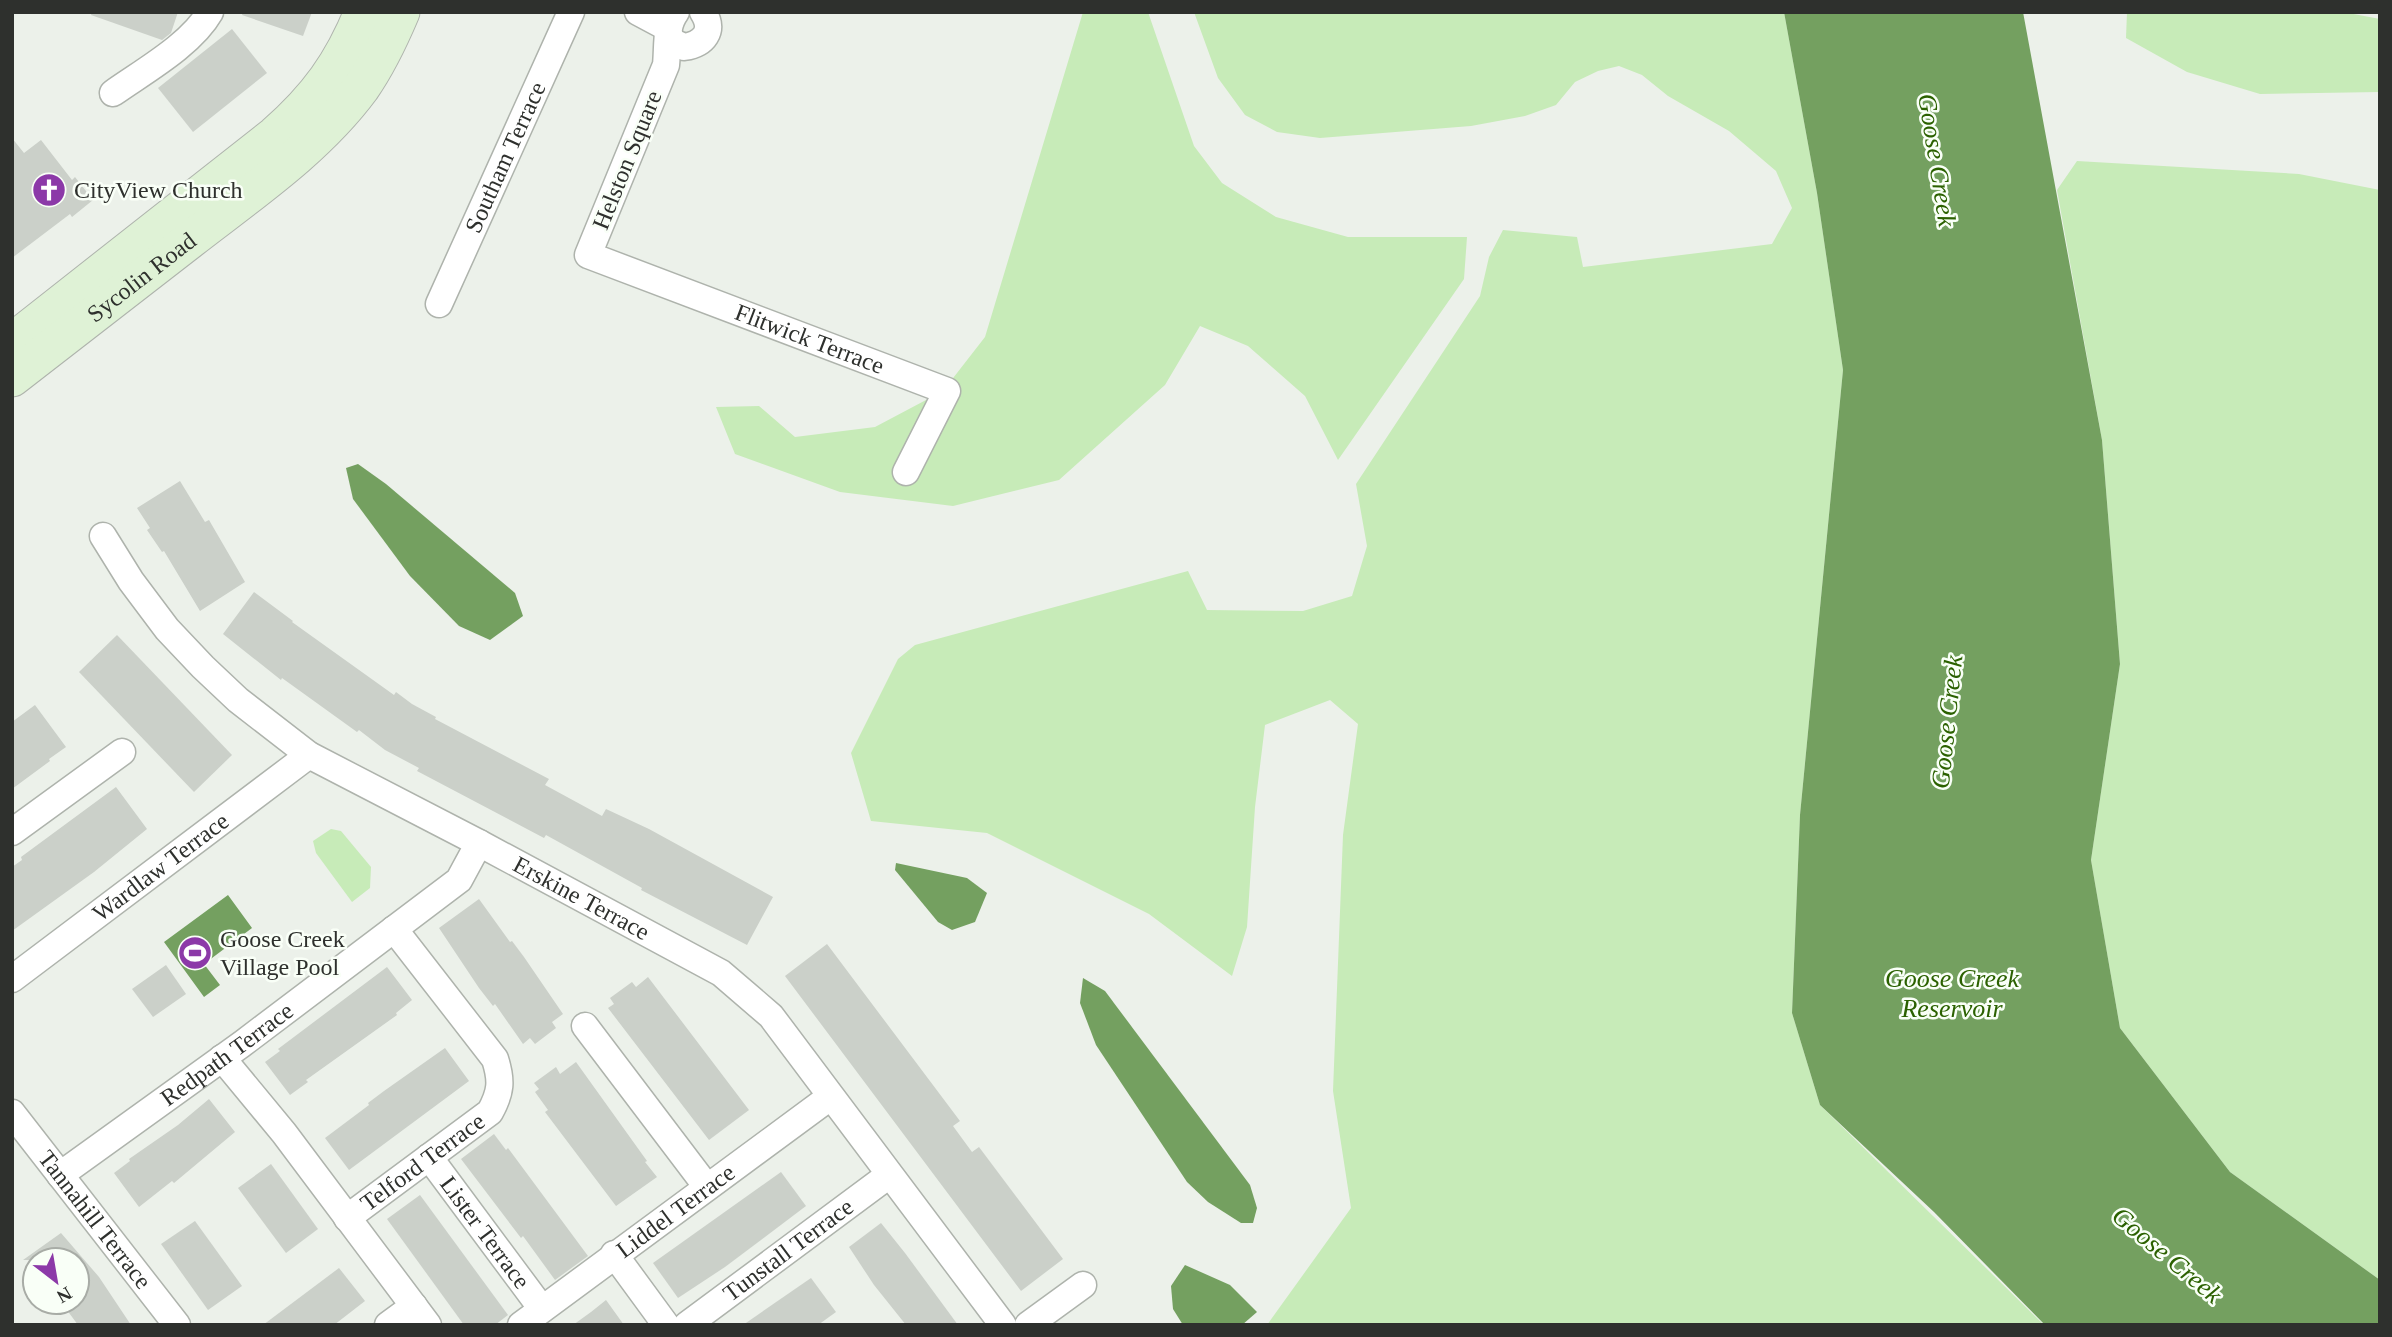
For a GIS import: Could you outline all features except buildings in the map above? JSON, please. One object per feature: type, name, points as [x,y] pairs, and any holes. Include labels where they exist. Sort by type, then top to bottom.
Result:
[{"type":"main road","name":"Sycolin Road","points":[[12,342],[275,135],[304,109],[329,79],[350,44],[363,12]]},
{"type":"main road","name":"Sycolin Road","points":[[12,378],[254,190],[318,135],[362,86],[380,57],[401,12]]},
{"type":"street","points":[[113,93],[184,41],[203,24],[210,12]]},
{"type":"street","name":"Southam Terrace","points":[[439,304],[571,12]]},
{"type":"street","name":"Helston Square","points":[[588,255],[666,29],[697,45],[705,38],[709,27],[704,13]]},
{"type":"street","name":"Flitwick Terrace","points":[[588,255],[947,391],[906,472]]},
{"type":"street","name":"Erskine Terrace","points":[[103,536],[131,581],[167,629],[238,700],[309,755],[721,973],[771,1016],[1003,1325]]},
{"type":"street","points":[[12,832],[122,752]]},
{"type":"street","name":"Wardlaw Terrace","points":[[12,979],[309,755]]},
{"type":"street","name":"Redpath Terrace","points":[[60,1175],[222,1058],[459,880],[479,843]]},
{"type":"street","name":"Telford Terrace","points":[[346,1219],[490,1112],[499,1095],[500,1074],[495,1059],[394,929]]},
{"type":"street","points":[[585,1026],[707,1187]]},
{"type":"street","points":[[222,1058],[284,1133],[346,1219],[421,1315],[388,1325]]},
{"type":"street","name":"Liddel Terrace","points":[[531,1317],[830,1097]]},
{"type":"street","name":"Tannahill Terrace","points":[[12,1113],[177,1325]]},
{"type":"street","name":"Lister Terrace","points":[[429,1157],[531,1317]]},
{"type":"street","name":"Tunstall Terrace","points":[[687,1325],[889,1175]]},
{"type":"street","points":[[614,1254],[666,1325]]},
{"type":"street","points":[[1028,1325],[1083,1285]]},
{"type":"shaded area","points":[[1083,12],[1148,12],[1194,146],[1222,183],[1276,217],[1348,237],[1467,237],[1464,279],[1338,460],[1305,396],[1248,346],[1200,326],[1165,385],[1059,480],[953,506],[840,492],[735,454],[716,407],[759,406],[795,437],[875,427],[943,391],[985,337]]},
{"type":"shaded area","points":[[1194,12],[1784,12],[1817,193],[1843,370],[1800,815],[1792,1013],[1820,1105],[2044,1325],[1267,1325],[1351,1208],[1333,1091],[1343,835],[1358,724],[1330,700],[1265,725],[1255,807],[1247,927],[1232,976],[1149,914],[987,833],[871,821],[851,753],[898,659],[915,645],[1188,571],[1207,610],[1303,611],[1352,596],[1367,546],[1356,484],[1480,296],[1489,257],[1503,230],[1577,237],[1583,267],[1772,244],[1792,208],[1776,171],[1729,131],[1668,96],[1642,75],[1619,66],[1598,71],[1575,82],[1556,105],[1525,116],[1471,126],[1320,138],[1277,132],[1245,115],[1218,78]]},
{"type":"shaded area","points":[[2127,12],[2343,12],[2380,19],[2380,92],[2260,94],[2187,72],[2126,38]]},
{"type":"shaded area","points":[[2077,161],[2299,174],[2380,190],[2380,1280],[2230,1172],[2120,1028],[2091,860],[2120,664],[2102,440],[2057,190]]},
{"type":"shaded area","points":[[331,829],[341,831],[371,867],[370,888],[352,902],[316,853],[313,841]]},
{"type":"water","name":"Goose Creek Reservoir","points":[[1784,12],[2023,12],[2102,440],[2120,664],[2091,860],[2120,1028],[2230,1172],[2380,1280],[2380,1325],[2045,1325],[1934,1212],[1820,1105],[1792,1013],[1800,815],[1843,370],[1817,193]]},
{"type":"water","points":[[358,464],[386,484],[515,593],[523,616],[490,640],[459,626],[410,576],[353,499],[346,468]]},
{"type":"water","points":[[896,863],[967,878],[987,893],[975,922],[952,930],[938,922],[895,870]]},
{"type":"water","name":"Goose Creek Village Pool","points":[[228,895],[252,928],[204,964],[220,985],[204,997],[164,942]]},
{"type":"water","points":[[1083,978],[1105,991],[1250,1185],[1257,1208],[1253,1223],[1241,1223],[1208,1202],[1187,1182],[1096,1045],[1080,1003]]},
{"type":"water","points":[[1185,1265],[1230,1285],[1257,1312],[1242,1325],[1183,1325],[1173,1309],[1171,1286]]},
{"type":"place","name":"CityView Church","points":[[49,190]]},
{"type":"place","name":"Goose Creek Village Pool","points":[[195,953]]},
{"type":"water label","name":"Goose Creek","points":[[1937,160]]},
{"type":"water label","name":"Goose Creek","points":[[1947,722]]},
{"type":"water label","name":"Goose Creek","points":[[2167,1255]]}]
